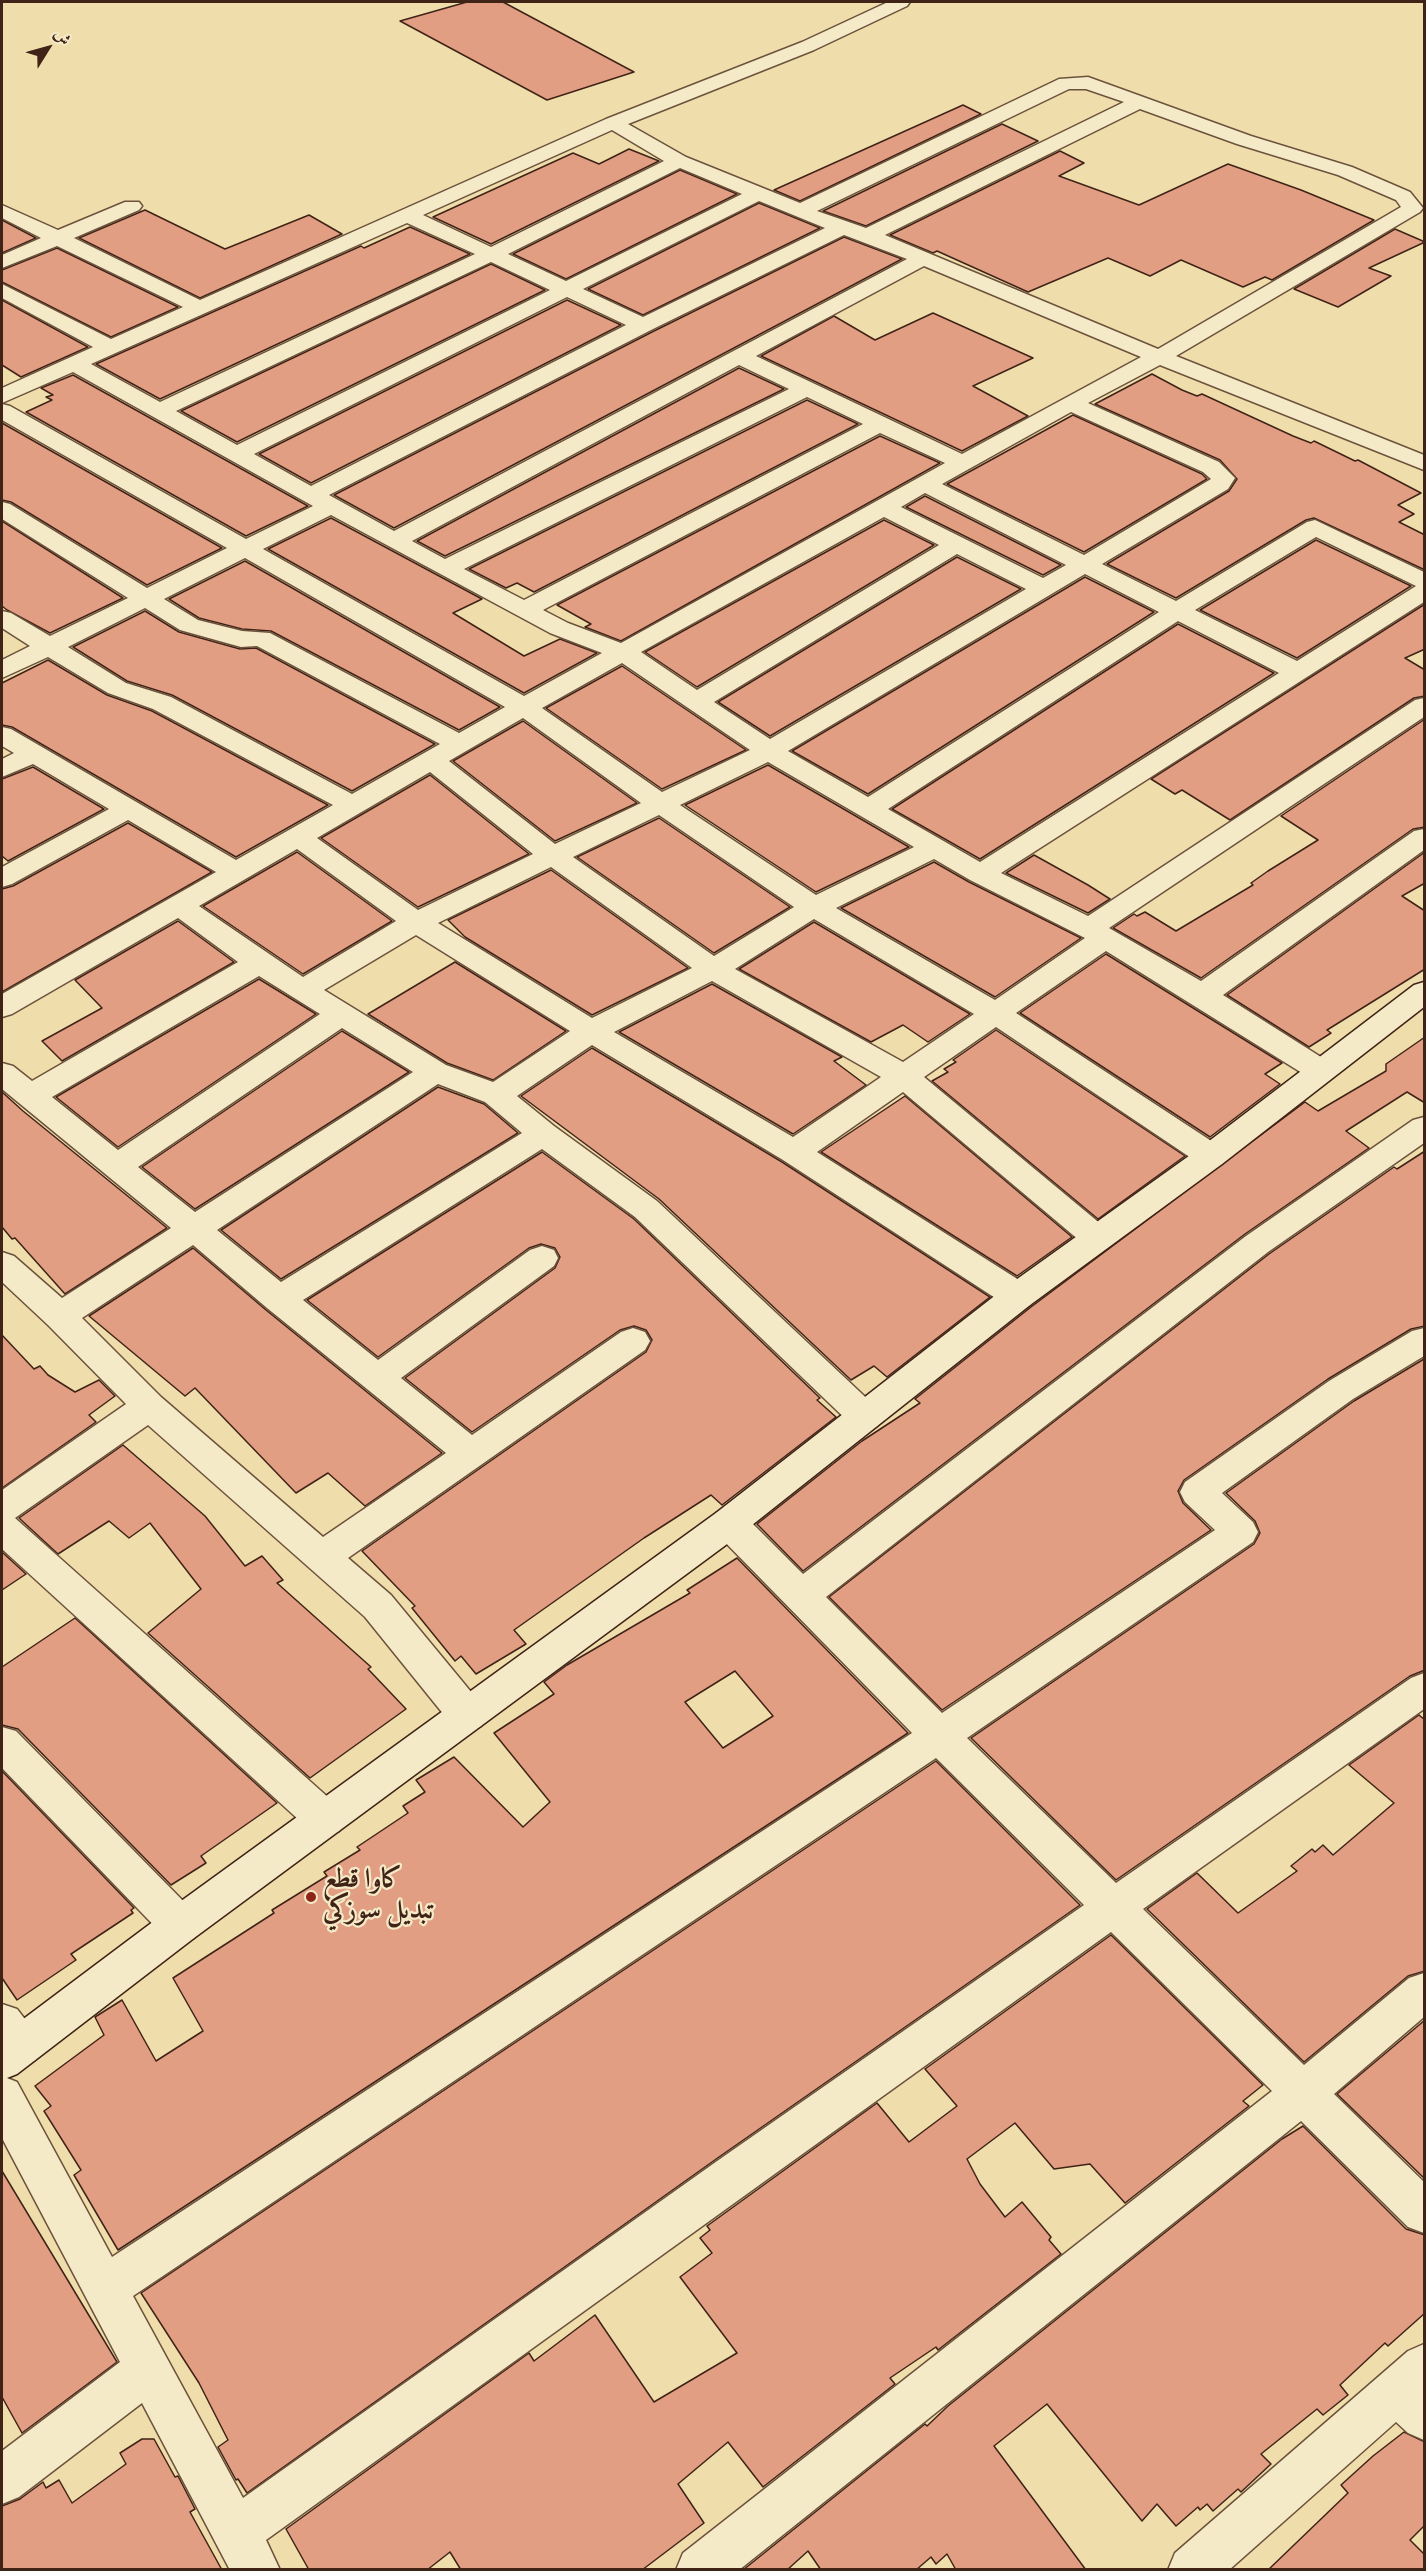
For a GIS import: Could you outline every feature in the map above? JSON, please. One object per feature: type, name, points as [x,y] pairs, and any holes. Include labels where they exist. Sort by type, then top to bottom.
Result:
[{"type":"street","points":[[2,396],[613,123],[808,46],[901,2]]},
{"type":"street","points":[[2,1007],[433,762],[524,707],[625,653],[1070,403],[1159,357],[1413,208],[1403,196],[1361,177],[1088,83],[1065,83],[800,211]]},
{"type":"street","points":[[868,235],[1139,102]]},
{"type":"street","points":[[613,123],[679,161],[842,228],[868,235],[1159,357],[1425,463]]},
{"type":"street","points":[[159,411],[492,254],[679,161]]},
{"type":"street","points":[[236,454],[758,194]]},
{"type":"street","points":[[2,262],[132,206]]},
{"type":"street","points":[[2,210],[201,308]]},
{"type":"street","points":[[409,216],[643,325]]},
{"type":"street","points":[[2,670],[243,549],[320,501],[643,325],[842,228]]},
{"type":"street","points":[[393,541],[922,259]]},
{"type":"street","points":[[2,290],[111,348]]},
{"type":"street","points":[[740,357],[878,425],[962,463]]},
{"type":"street","points":[[74,364],[445,569],[559,628],[625,653],[769,751],[980,874],[1097,933],[1202,995],[1321,1071]]},
{"type":"street","points":[[2,373],[25,386]]},
{"type":"street","points":[[445,569],[806,389]]},
{"type":"street","points":[[303,990],[416,922],[769,751],[1220,484],[1223,478],[1211,467],[1070,403]]},
{"type":"street","points":[[2,411],[524,707],[659,803],[814,907],[995,1013],[1211,1156]]},
{"type":"street","points":[[524,610],[878,425]]},
{"type":"street","points":[[925,484],[1298,672]]},
{"type":"street","points":[[883,507],[1043,588]]},
{"type":"street","points":[[2,509],[189,625],[241,639],[261,638],[460,744]]},
{"type":"street","points":[[869,809],[1177,611],[1315,527],[1425,581]]},
{"type":"street","points":[[697,700],[957,544]]},
{"type":"street","points":[[980,874],[1425,592]]},
{"type":"street","points":[[2,618],[117,688],[162,703],[354,806]]},
{"type":"street","points":[[794,1152],[995,1013],[1097,933],[1425,706]]},
{"type":"street","points":[[2,735],[236,872]]},
{"type":"street","points":[[2,769],[32,754]]},
{"type":"street","points":[[433,762],[552,855],[713,969],[905,1077],[1097,1238]]},
{"type":"street","points":[[2,878],[129,809]]},
{"type":"street","points":[[298,837],[416,922],[591,1031],[794,1152],[1018,1296]]},
{"type":"street","points":[[1202,995],[1425,837]]},
{"type":"street","points":[[496,1095],[591,1031],[713,969],[814,907],[936,847]]},
{"type":"street","points":[[178,905],[259,963],[435,1072],[496,1095],[543,1134],[646,1209],[864,1417]]},
{"type":"street","points":[[30,1096],[259,963]]},
{"type":"street","points":[[8,2043],[180,1925],[729,1523],[1018,1296],[1211,1156],[1422,997]]},
{"type":"street","points":[[117,1166],[341,1014]]},
{"type":"street","points":[[60,1316],[435,1072]]},
{"type":"street","points":[[2,1073],[471,1454]]},
{"type":"street","points":[[801,1596],[1257,1244],[1425,1128]]},
{"type":"street","points":[[279,1299],[543,1134]]},
{"type":"street","points":[[377,1378],[542,1258]]},
{"type":"street","points":[[2,1264],[60,1316],[150,1406],[378,1606],[467,1715]]},
{"type":"street","points":[[105,2288],[939,1736],[1240,1532],[1198,1492],[1341,1390],[1425,1340]]},
{"type":"street","points":[[322,1557],[633,1341]]},
{"type":"street","points":[[2,1508],[150,1406]]},
{"type":"street","points":[[729,1523],[939,1736],[1425,2212]]},
{"type":"street","points":[[2,1528],[325,1819]]},
{"type":"street","points":[[2,2096],[246,2551],[1113,1907],[1425,1689]]},
{"type":"street","points":[[2,1743],[180,1925]]},
{"type":"street","points":[[700,2570],[1304,2093],[1425,1992]]},
{"type":"street","points":[[2,2480],[148,2369]]},
{"type":"street","points":[[1192,2570],[1416,2392]]},
{"type":"building","points":[[467,2],[503,2],[634,72],[547,100],[400,21]]},
{"type":"building","points":[[963,105],[981,114],[800,201],[774,190]]},
{"type":"building","points":[[1002,124],[1038,141],[866,226],[823,211]]},
{"type":"building","points":[[629,149],[659,161],[491,244],[433,217],[573,153],[599,164]]},
{"type":"building","points":[[1060,151],[1084,163],[1059,176],[1139,205],[1228,164],[1301,190],[1374,220],[1272,280],[1265,277],[1243,287],[1181,260],[1150,276],[1108,258],[1028,292],[937,251],[933,253],[890,235]]},
{"type":"building","points":[[680,170],[737,194],[566,279],[513,254]]},
{"type":"building","points":[[759,203],[820,228],[643,315],[588,289]]},
{"type":"building","points":[[145,210],[225,249],[309,215],[342,234],[200,298],[79,238]]},
{"type":"building","points":[[2,220],[36,238],[2,253]]},
{"type":"building","points":[[410,227],[470,254],[160,399],[96,364],[361,246],[364,248]]},
{"type":"building","points":[[1395,229],[1425,242],[1369,268],[1391,276],[1338,307],[1294,289]]},
{"type":"building","points":[[844,237],[902,259],[394,528],[334,495],[652,332]]},
{"type":"building","points":[[57,248],[178,307],[111,337],[2,282],[2,270]]},
{"type":"building","points":[[491,264],[545,290],[237,442],[181,411]]},
{"type":"building","points":[[2,300],[88,347],[21,377],[2,365]]},
{"type":"building","points":[[567,300],[621,325],[311,483],[259,454]]},
{"type":"building","points":[[933,313],[1033,358],[973,386],[1028,416],[962,451],[761,356],[834,316],[875,340]]},
{"type":"building","points":[[739,368],[784,389],[445,556],[417,541]]},
{"type":"building","points":[[1152,374],[1182,390],[1197,396],[1202,394],[1293,436],[1311,443],[1314,441],[1355,461],[1358,460],[1421,493],[1398,505],[1414,514],[1399,522],[1425,535],[1425,570],[1314,518],[1306,520],[1176,598],[1107,564],[1229,491],[1237,479],[1220,460],[1095,404]]},
{"type":"building","points":[[73,375],[308,506],[246,536],[26,412],[52,400],[46,397],[53,395],[41,388]]},
{"type":"building","points":[[807,400],[858,424],[534,592],[517,583],[506,588],[469,569]]},
{"type":"building","points":[[1073,415],[1202,474],[1207,479],[1084,552],[947,484]]},
{"type":"building","points":[[2,423],[222,548],[147,585],[11,502],[2,500]]},
{"type":"building","points":[[880,436],[940,463],[621,641],[585,627],[591,624],[557,605]]},
{"type":"building","points":[[925,496],[1061,565],[1043,575],[906,507]]},
{"type":"building","points":[[331,518],[482,599],[453,613],[524,656],[560,639],[597,653],[524,693],[268,549]]},
{"type":"building","points":[[884,520],[934,545],[697,687],[645,652]]},
{"type":"building","points":[[2,521],[123,598],[50,633],[7,610],[2,606]]},
{"type":"building","points":[[1316,540],[1411,586],[1297,658],[1200,610]]},
{"type":"building","points":[[957,557],[1021,589],[770,736],[718,702]]},
{"type":"building","points":[[245,561],[500,707],[459,730],[271,631],[242,629],[199,618],[169,599]]},
{"type":"building","points":[[1085,577],[1154,612],[868,794],[792,751]]},
{"type":"building","points":[[1425,604],[1425,649],[1405,658],[1425,670],[1425,696],[1414,698],[1230,820],[1182,790],[1175,794],[1151,779]]},
{"type":"building","points":[[145,611],[179,632],[240,649],[256,648],[435,744],[352,791],[172,695],[127,681],[73,647]]},
{"type":"building","points":[[1178,624],[1274,673],[980,859],[892,809]]},
{"type":"building","points":[[48,660],[107,695],[152,711],[328,805],[236,857],[12,727],[2,725],[2,683]]},
{"type":"building","points":[[622,666],[746,750],[662,789],[546,708]]},
{"type":"building","points":[[1425,719],[1425,827],[1413,829],[1201,978],[1113,928],[1134,914],[1137,916],[1145,912],[1176,931],[1253,885],[1251,883],[1268,871],[1318,840],[1281,816]]},
{"type":"building","points":[[523,721],[637,803],[555,841],[453,761]]},
{"type":"building","points":[[768,765],[909,847],[816,892],[685,805]]},
{"type":"building","points":[[33,767],[104,809],[8,861],[2,856],[2,779]]},
{"type":"building","points":[[430,775],[529,854],[418,907],[321,838]]},
{"type":"building","points":[[659,818],[790,907],[714,953],[577,857]]},
{"type":"building","points":[[128,823],[212,872],[2,992],[2,889],[13,886]]},
{"type":"building","points":[[297,852],[392,921],[303,974],[203,906]]},
{"type":"building","points":[[1425,852],[1425,883],[1402,896],[1425,911],[1425,969],[1327,1030],[1331,1033],[1309,1047],[1227,995]]},
{"type":"building","points":[[1034,855],[1110,899],[1088,913],[1006,873]]},
{"type":"building","points":[[934,862],[1081,938],[995,997],[841,908]]},
{"type":"building","points":[[551,870],[688,968],[592,1015],[465,937],[448,920]]},
{"type":"building","points":[[178,921],[234,962],[62,1061],[42,1041],[102,1008],[75,980]]},
{"type":"building","points":[[814,922],[970,1014],[928,1042],[903,1025],[871,1042],[739,969]]},
{"type":"building","points":[[1106,954],[1282,1063],[1265,1074],[1280,1084],[1210,1137],[1020,1013]]},
{"type":"building","points":[[455,962],[566,1031],[493,1080],[447,1063],[368,1014]]},
{"type":"building","points":[[259,979],[316,1014],[118,1147],[56,1097]]},
{"type":"building","points":[[712,984],[842,1057],[834,1061],[866,1085],[793,1134],[619,1032]]},
{"type":"building","points":[[996,1030],[1185,1156],[1098,1219],[932,1081],[948,1072],[944,1069],[956,1062],[953,1060]]},
{"type":"building","points":[[342,1031],[409,1072],[195,1209],[142,1167]]},
{"type":"building","points":[[1425,1037],[1425,1103],[1407,1092],[1346,1131],[1369,1148],[1245,1234],[803,1571],[757,1524],[862,1441],[920,1403],[915,1399],[1031,1307],[1305,1102],[1318,1111],[1386,1071],[1386,1064]]},
{"type":"building","points":[[592,1048],[782,1162],[990,1297],[887,1377],[874,1366],[851,1380],[659,1199],[521,1096]]},
{"type":"building","points":[[438,1087],[484,1104],[518,1133],[281,1279],[221,1230]]},
{"type":"building","points":[[2,1092],[167,1228],[65,1294],[15,1238],[12,1239],[2,1227]]},
{"type":"building","points":[[905,1096],[1072,1237],[1017,1276],[821,1152]]},
{"type":"building","points":[[1425,1151],[1425,1326],[1411,1329],[1328,1379],[1184,1480],[1178,1491],[1183,1503],[1211,1530],[942,1710],[829,1597],[1269,1254],[1394,1167],[1397,1169]]},
{"type":"building","points":[[542,1152],[634,1219],[820,1398],[817,1400],[836,1417],[722,1505],[711,1495],[644,1538],[514,1630],[526,1644],[476,1674],[461,1656],[455,1661],[412,1608],[415,1606],[362,1551],[646,1352],[652,1340],[646,1330],[634,1326],[620,1330],[472,1432],[405,1378],[555,1268],[560,1257],[555,1248],[541,1244],[529,1248],[378,1357],[307,1300]]},
{"type":"building","points":[[193,1248],[442,1453],[365,1506],[328,1473],[296,1493],[195,1388],[185,1396],[89,1316]]},
{"type":"building","points":[[2,1335],[34,1369],[40,1366],[48,1375],[75,1392],[99,1380],[115,1396],[89,1415],[96,1422],[2,1488]]},
{"type":"building","points":[[1424,1359],[1425,1670],[1410,1676],[1116,1880],[971,1738],[1254,1544],[1260,1533],[1255,1521],[1226,1493],[1354,1401]]},
{"type":"building","points":[[123,1445],[205,1516],[245,1566],[262,1556],[283,1580],[277,1583],[371,1667],[368,1669],[406,1709],[310,1778],[148,1633],[201,1589],[150,1523],[129,1538],[109,1521],[58,1554],[19,1518]]},
{"type":"building","points":[[2,1552],[26,1574],[2,1590]]},
{"type":"building","points":[[737,1558],[908,1733],[118,2250],[74,2175],[81,2170],[44,2111],[51,2106],[35,2086],[104,2035],[95,2017],[122,2000],[156,2061],[203,2031],[173,1978],[274,1913],[272,1910],[327,1876],[324,1872],[360,1850],[357,1847],[408,1813],[403,1806],[425,1792],[416,1780],[454,1757],[523,1827],[550,1802],[494,1733],[554,1694],[544,1682],[567,1665],[690,1593],[687,1590]],"holes":[[[735,1671],[773,1716],[723,1748],[685,1702]]]},
{"type":"building","points":[[75,1618],[277,1803],[201,1856],[206,1863],[171,1885],[18,1729],[2,1725],[2,1667]]},
{"type":"building","points":[[1419,1715],[1425,1720],[1425,1971],[1408,1976],[1304,2062],[1147,1909],[1197,1873],[1238,1913],[1297,1871],[1291,1866],[1312,1849],[1315,1852],[1323,1845],[1333,1855],[1394,1803],[1349,1765]]},
{"type":"building","points":[[936,1761],[1080,1905],[719,2157],[247,2493],[238,2479],[236,2480],[218,2447],[228,2440],[199,2383],[141,2293]]},
{"type":"building","points":[[2,1771],[134,1908],[131,1910],[133,1913],[71,1954],[76,1960],[17,2000],[2,1978]]},
{"type":"building","points":[[1111,1935],[1263,2085],[1243,2101],[1249,2106],[1125,2203],[1090,2164],[1054,2169],[1015,2123],[967,2159],[980,2184],[1005,2217],[1022,2202],[1051,2237],[1049,2240],[1061,2254],[938,2350],[936,2347],[890,2378],[895,2384],[763,2487],[728,2442],[678,2484],[704,2523],[642,2570],[461,2570],[450,2552],[427,2570],[309,2570],[286,2529],[529,2353],[534,2361],[595,2315],[654,2402],[737,2353],[680,2277],[712,2253],[700,2238],[710,2230],[707,2226],[877,2103],[909,2142],[957,2106],[925,2069]]},
{"type":"building","points":[[1425,2020],[1425,2179],[1337,2094]]},
{"type":"building","points":[[1303,2126],[1406,2229],[1425,2235],[1425,2313],[1388,2346],[1385,2343],[1340,2385],[1348,2395],[1323,2415],[1317,2409],[1261,2454],[1271,2464],[1241,2492],[1238,2489],[1213,2511],[1207,2504],[1200,2510],[1198,2507],[1176,2526],[1157,2504],[1142,2521],[1047,2404],[994,2446],[1086,2570],[956,2570],[947,2554],[936,2564],[931,2557],[916,2570],[821,2570],[808,2551],[787,2570],[743,2570],[925,2424],[927,2426],[948,2406],[1282,2139]]},
{"type":"building","points":[[2,2171],[117,2362],[22,2433],[2,2397]]},
{"type":"building","points":[[1404,2432],[1425,2442],[1425,2525],[1410,2540],[1425,2555],[1425,2570],[1268,2570],[1348,2493],[1341,2485]]},
{"type":"building","points":[[142,2439],[154,2439],[175,2477],[178,2476],[195,2509],[190,2512],[222,2570],[2,2570],[2,2506],[20,2499],[43,2482],[46,2488],[59,2480],[72,2503],[126,2464],[120,2453]]},
{"type":"place","name":"كاوا قطع تبديل سوزكي","points":[[311,1897]]}]
